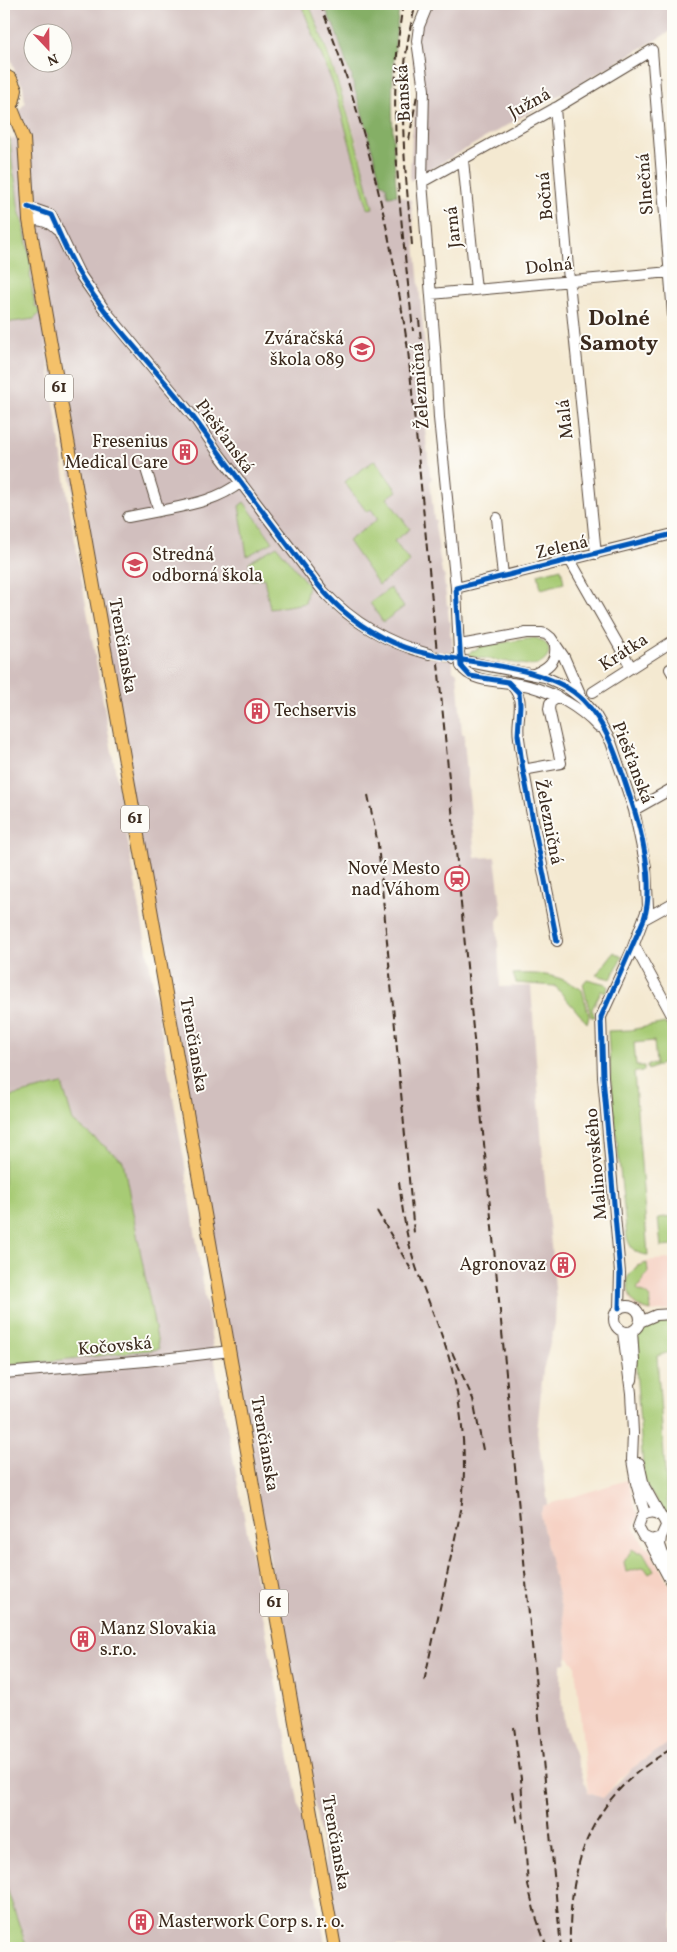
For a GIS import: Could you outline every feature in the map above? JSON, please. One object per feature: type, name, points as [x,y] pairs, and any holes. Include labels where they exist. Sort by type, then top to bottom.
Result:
[{"type":"main road","name":"61","points":[[5,73],[14,83],[16,90],[16,97],[6,110]]},
{"type":"main road","name":"Trenčianska","points":[[6,110],[23,147],[28,213],[336,1948]]},
{"type":"street","name":"Banská","points":[[422,182],[424,90],[417,41],[419,26],[428,4]]},
{"type":"street","name":"Južná","points":[[422,182],[555,108],[652,50]]},
{"type":"street","name":"Slnečná","points":[[652,50],[673,315]]},
{"type":"street","name":"Bočná","points":[[555,108],[569,281]]},
{"type":"street","name":"Jarná","points":[[463,160],[476,290]]},
{"type":"street","name":"Železničná","points":[[422,182],[442,453],[456,588],[459,656]]},
{"type":"street","name":"Piešťanská","points":[[28,213],[50,223],[59,232],[79,273],[104,309],[190,412],[313,579],[342,610],[377,634],[402,646],[429,654]]},
{"type":"street","name":"Dolná","points":[[431,294],[670,272]]},
{"type":"street","name":"Malá","points":[[569,281],[596,554]]},
{"type":"street","points":[[146,469],[159,511]]},
{"type":"street","points":[[128,517],[202,502],[223,494],[241,482]]},
{"type":"street","points":[[497,518],[503,576]]},
{"type":"street","name":"Zelená","points":[[456,588],[673,534]]},
{"type":"street","name":"Zelená","points":[[570,560],[631,667]]},
{"type":"street","points":[[582,699],[564,657],[551,638],[541,633],[509,636],[459,656],[470,676],[528,686],[558,697],[574,706],[598,727],[603,729]]},
{"type":"street","name":"Krátka","points":[[593,692],[673,641]]},
{"type":"street","points":[[534,674],[550,665],[555,656],[555,646]]},
{"type":"street","name":"Piešťanská","points":[[459,656],[555,681],[582,699],[595,714],[616,756],[634,810],[643,848],[648,884],[648,907],[634,945],[601,1017]]},
{"type":"street","name":"Železničná","points":[[508,682],[518,694],[520,708],[518,735],[557,941]]},
{"type":"street","points":[[524,770],[560,763],[549,709],[550,703],[558,697]]},
{"type":"street","points":[[634,810],[673,788]]},
{"type":"street","points":[[644,919],[673,902]]},
{"type":"street","points":[[634,945],[673,1017]]},
{"type":"street","points":[[623,970],[632,966],[647,969]]},
{"type":"street","name":"Malinovského","points":[[601,1017],[603,1077],[620,1286],[619,1308]]},
{"type":"street","name":"Malinovského","points":[[620,1286],[634,1308]]},
{"type":"street","points":[[656,1316],[634,1308],[619,1308],[614,1314],[614,1321],[617,1328],[627,1331],[636,1329],[640,1322],[656,1316],[673,1314]]},
{"type":"street","points":[[634,1308],[640,1322]]},
{"type":"street","points":[[627,1331],[634,1446],[632,1460],[634,1477],[646,1514]]},
{"type":"street","name":"Kočovská","points":[[4,1373],[146,1361],[230,1351]]},
{"type":"street","points":[[634,1446],[644,1486],[666,1518],[666,1526],[662,1534],[660,1549],[673,1574]]},
{"type":"street","points":[[666,1518],[653,1512],[646,1514],[640,1520],[638,1527],[641,1534],[648,1539],[673,1586]]},
{"type":"street","points":[[648,1539],[655,1539],[673,1526]]},
{"type":"shaded area","points":[[4,4],[301,4],[334,87],[368,208],[362,161],[351,121],[330,56],[309,4],[324,4],[333,23],[349,74],[352,75],[352,81],[366,129],[370,133],[368,135],[381,182],[386,186],[388,196],[397,195],[411,200],[426,360],[422,392],[424,422],[427,424],[425,429],[430,475],[432,477],[430,483],[434,519],[436,520],[435,525],[442,573],[445,577],[449,621],[451,622],[450,635],[452,636],[453,670],[457,673],[462,733],[465,735],[475,858],[495,857],[502,914],[497,921],[500,987],[531,986],[543,1161],[556,1298],[555,1324],[543,1370],[537,1432],[548,1504],[543,1506],[540,1515],[564,1622],[568,1656],[566,1663],[561,1664],[561,1694],[564,1722],[588,1793],[603,1798],[631,1769],[673,1740],[673,1948],[341,1948],[44,331],[79,565],[184,1159],[216,1368],[326,1948],[27,1948],[4,1880],[4,141],[26,136],[19,111],[25,103],[23,86],[16,75],[4,36]]},
{"type":"shaded area","points":[[421,4],[673,4],[673,30],[410,181],[412,135],[418,92],[410,46],[411,31]]},
{"type":"shaded area","points":[[673,1259],[673,1310],[649,1312],[634,1307],[628,1296],[628,1277],[637,1265],[653,1260]]},
{"type":"shaded area","points":[[627,1480],[638,1516],[634,1528],[645,1546],[649,1549],[673,1591],[673,1740],[631,1769],[619,1779],[603,1798],[588,1793],[575,1665],[568,1656],[564,1622],[540,1515],[543,1506]]},
{"type":"green space","points":[[301,4],[309,4],[337,79],[373,208],[368,209],[334,87]]},
{"type":"green space","points":[[324,4],[400,4],[394,52],[392,100],[397,195],[388,196],[386,186],[381,182],[368,135],[370,133],[367,129],[352,75]]},
{"type":"green space","points":[[4,135],[10,139],[18,205],[31,265],[30,276],[35,306],[39,309],[39,314],[34,319],[4,323]]},
{"type":"green space","points":[[375,460],[397,491],[387,498],[410,529],[394,541],[410,562],[379,585],[348,541],[378,519],[371,509],[367,512],[344,482]]},
{"type":"green space","points":[[244,502],[273,542],[247,556],[239,506]]},
{"type":"green space","points":[[277,546],[308,585],[305,603],[270,609],[264,578],[252,580],[249,562]]},
{"type":"green space","points":[[561,568],[564,583],[541,589],[538,574]]},
{"type":"green space","points":[[390,588],[404,607],[383,622],[370,603]]},
{"type":"green space","points":[[535,638],[546,644],[549,649],[547,658],[537,664],[523,665],[467,656],[471,651],[478,649],[478,646]]},
{"type":"green space","points":[[614,952],[622,957],[611,979],[596,975]]},
{"type":"green space","points":[[513,974],[549,976],[565,981],[582,990],[589,1016],[587,1023],[555,986],[516,983]]},
{"type":"green space","points":[[587,979],[606,984],[608,987],[606,993],[601,991],[592,1009],[595,1017],[591,1017],[583,984]]},
{"type":"green space","points":[[665,1023],[673,1037],[673,1059],[648,1070],[647,1065],[656,1064],[654,1041],[634,1043],[636,1066],[644,1066],[644,1071],[634,1072],[648,1255],[634,1250],[627,1238],[611,1082],[608,1031],[630,1030]]},
{"type":"green space","points":[[62,1084],[73,1121],[123,1161],[159,1349],[42,1362],[4,1364],[4,1098]]},
{"type":"green space","points":[[673,1216],[673,1246],[661,1247],[658,1218]]},
{"type":"green space","points":[[647,1263],[648,1272],[637,1289],[650,1297],[651,1311],[644,1309],[632,1300],[627,1278],[637,1266]]},
{"type":"green space","points":[[673,1319],[673,1351],[657,1356],[668,1513],[673,1517],[666,1515],[644,1482],[634,1339],[646,1325],[660,1320]]},
{"type":"green space","points":[[632,1549],[637,1552],[643,1552],[654,1571],[649,1574],[644,1567],[626,1572],[624,1562]]},
{"type":"green space","points":[[4,1880],[27,1948],[4,1948]]},
{"type":"tunnel","points":[[429,654],[454,659]]},
{"type":"railway","points":[[320,4],[350,88],[374,174],[393,261],[408,350],[561,1948]]},
{"type":"railway","points":[[403,4],[395,86],[395,127],[400,208],[413,331]]},
{"type":"railway","points":[[412,245],[404,154],[403,93],[409,33],[416,4]]},
{"type":"railway","points":[[409,140],[417,95]]},
{"type":"railway","points":[[419,319],[423,364]]},
{"type":"railway","points":[[368,795],[378,844],[414,1233]]},
{"type":"railway","points":[[399,1182],[412,1254],[445,1345],[454,1376],[464,1453],[461,1510],[424,1682]]},
{"type":"railway","points":[[377,1211],[412,1271]]},
{"type":"railway","points":[[452,1352],[473,1399],[483,1450]]},
{"type":"railway","points":[[514,1727],[521,1779],[528,1885],[535,1914],[547,1948]]},
{"type":"railway","points":[[570,1948],[574,1886],[581,1857],[591,1832],[605,1808],[623,1786],[646,1766],[673,1748]]},
{"type":"railway","points":[[512,1791],[518,1826]]},
{"type":"cycle path","points":[[28,207],[51,215],[75,266],[92,293],[120,330],[182,402],[304,567],[341,609],[371,631],[404,647],[428,654],[510,668],[551,680],[569,689],[583,700],[600,721],[617,759],[639,825],[648,874],[647,905],[644,919],[601,1017],[603,1077],[620,1273],[619,1308]]},
{"type":"cycle path","points":[[557,941],[523,770],[518,735],[519,693],[508,682],[470,676],[461,666],[456,588],[673,534]]},
{"type":"place","name":"Zváračská škola 089","points":[[362,349]]},
{"type":"place","name":"Fresenius Medical Care","points":[[185,452]]},
{"type":"place","name":"Stredná odborná škola","points":[[135,565]]},
{"type":"place","name":"Techservis","points":[[257,711]]},
{"type":"place","name":"Nové Mesto nad Váhom","points":[[457,879]]},
{"type":"place","name":"Agronovaz","points":[[563,1265]]},
{"type":"place","name":"Manz Slovakia s.r.o.","points":[[83,1639]]},
{"type":"place","name":"Masterwork Corp s. r. o.","points":[[141,1922]]},
{"type":"district","name":"Dolné Samoty","points":[[619,332]]}]
